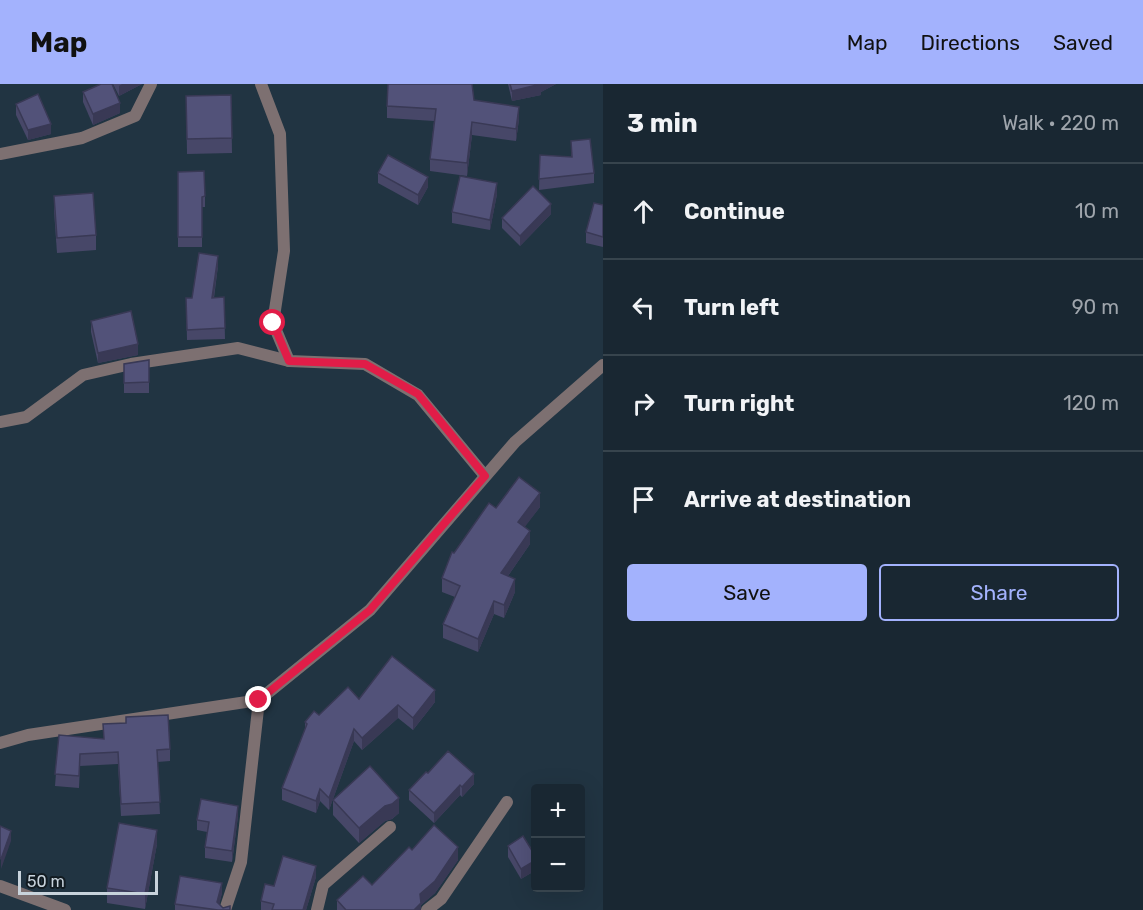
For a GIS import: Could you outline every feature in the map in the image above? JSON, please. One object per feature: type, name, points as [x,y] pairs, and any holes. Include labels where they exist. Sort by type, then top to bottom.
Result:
[{"type":"street","points":[[0,154],[82,138],[135,116],[152,84]]},
{"type":"street","points":[[261,84],[280,134],[284,251],[273,323],[289,361]]},
{"type":"street","points":[[0,422],[27,417],[82,375],[132,364],[238,348],[289,361],[365,364],[418,394],[485,476]]},
{"type":"street","points":[[0,743],[28,735],[259,700],[370,610],[514,442],[603,364]]},
{"type":"street","points":[[225,910],[241,862],[259,700]]},
{"type":"street","points":[[428,910],[445,904],[507,802]]},
{"type":"street","points":[[317,910],[324,885],[390,827]]},
{"type":"street","points":[[0,886],[65,910]]},
{"type":"building","points":[[101,84],[112,84],[120,103],[93,114],[83,92]]},
{"type":"building","points":[[388,84],[472,84],[474,100],[519,107],[516,129],[472,122],[467,163],[430,159],[436,109],[387,106]]},
{"type":"building","points":[[510,84],[541,84],[512,91]]},
{"type":"building","points":[[38,94],[51,124],[28,130],[16,104]]},
{"type":"building","points":[[231,95],[232,138],[187,139],[186,96]]},
{"type":"building","points":[[590,139],[594,173],[539,179],[540,155],[572,157],[571,141]]},
{"type":"building","points":[[388,155],[428,177],[418,195],[378,173]]},
{"type":"building","points":[[204,171],[202,237],[178,237],[178,172]]},
{"type":"building","points":[[460,176],[497,183],[490,220],[452,212]]},
{"type":"building","points":[[533,186],[551,204],[520,236],[502,218]]},
{"type":"building","points":[[93,193],[96,235],[57,238],[54,196]]},
{"type":"building","points":[[594,203],[603,205],[603,237],[586,232]]},
{"type":"building","points":[[199,253],[218,256],[212,298],[224,297],[225,328],[187,330],[186,298],[192,298]]},
{"type":"building","points":[[131,311],[138,344],[98,353],[91,321]]},
{"type":"building","points":[[149,360],[149,382],[124,383],[124,364]]},
{"type":"building","points":[[519,477],[540,493],[518,522],[530,531],[501,573],[515,579],[504,605],[494,601],[478,639],[443,624],[460,586],[442,578],[452,552],[454,553],[489,503],[496,508]]},
{"type":"building","points":[[392,656],[435,690],[413,718],[398,705],[362,738],[354,729],[329,798],[320,789],[316,801],[282,788],[307,724],[305,722],[314,711],[319,715],[348,687],[359,699]]},
{"type":"building","points":[[168,715],[170,749],[157,750],[160,802],[121,804],[118,752],[80,754],[79,776],[55,774],[59,735],[104,739],[103,724],[126,723],[126,717]]},
{"type":"building","points":[[448,751],[474,774],[462,787],[460,785],[434,813],[409,790]]},
{"type":"building","points":[[370,766],[399,798],[385,806],[359,828],[333,800]]},
{"type":"building","points":[[201,799],[238,806],[232,851],[205,847],[209,822],[197,820]]},
{"type":"building","points":[[119,823],[157,830],[145,894],[107,888]]},
{"type":"building","points":[[434,825],[458,847],[435,881],[420,894],[421,903],[414,910],[346,910],[337,900],[363,876],[372,885],[409,847],[412,850]]},
{"type":"building","points":[[0,826],[11,831],[1,859],[0,858]]},
{"type":"building","points":[[523,836],[531,849],[531,863],[521,869],[508,846]]},
{"type":"building","points":[[283,856],[316,866],[303,910],[272,910],[274,904],[261,901],[265,884],[274,886]]},
{"type":"building","points":[[180,876],[222,883],[217,902],[223,908],[230,906],[230,910],[175,904]]},
{"type":"route","points":[[259,700],[370,610],[485,476],[418,394],[365,364],[289,361],[273,323]]}]
